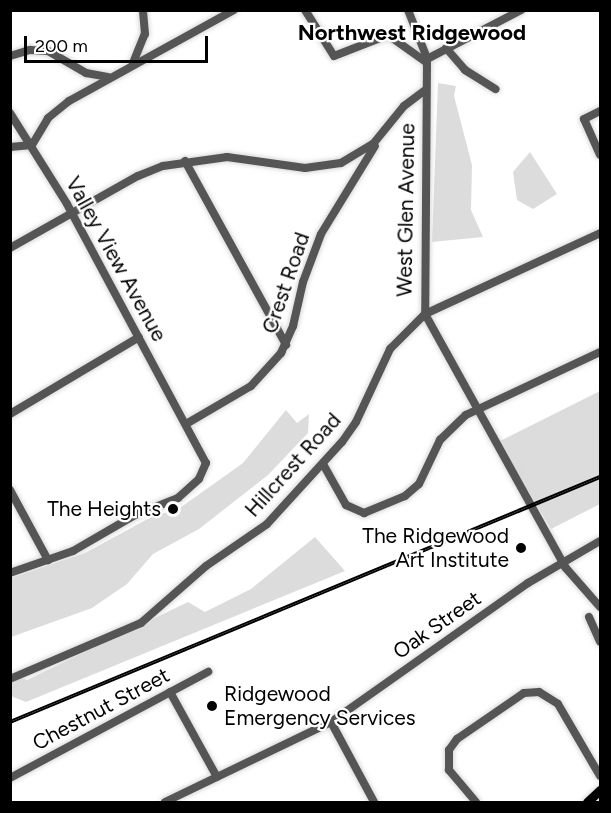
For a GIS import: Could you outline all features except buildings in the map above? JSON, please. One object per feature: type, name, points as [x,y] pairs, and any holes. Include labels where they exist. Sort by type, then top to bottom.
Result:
[{"type":"main road","points":[[586,802],[600,790]]},
{"type":"street","points":[[132,64],[145,34],[143,10]]},
{"type":"street","points":[[10,147],[32,145],[41,127],[60,108],[108,77],[234,10]]},
{"type":"street","points":[[305,10],[334,56],[388,35],[426,61],[446,48],[521,10]]},
{"type":"street","name":"West Glen Avenue","points":[[408,10],[426,61],[425,314],[561,561],[600,607]]},
{"type":"street","points":[[446,48],[465,70],[495,89]]},
{"type":"street","points":[[10,56],[30,50],[48,51],[86,73],[108,77]]},
{"type":"street","points":[[10,248],[149,171],[185,161],[243,158],[317,168],[353,158],[382,135],[404,106],[425,90]]},
{"type":"street","points":[[600,111],[584,119],[600,155]]},
{"type":"street","name":"Valley View Avenue","points":[[10,112],[72,212],[186,424]]},
{"type":"street","name":"Crest Road","points":[[186,424],[251,386],[286,345],[321,234],[382,135]]},
{"type":"street","points":[[185,161],[286,345]]},
{"type":"street","name":"Hillcrest Road","points":[[12,678],[150,617],[206,566],[267,524],[323,464],[356,422],[390,349],[425,314],[600,233]]},
{"type":"street","points":[[10,414],[139,337]]},
{"type":"street","points":[[323,464],[346,505],[364,513],[412,491],[424,477],[446,431],[477,410],[600,352]]},
{"type":"street","points":[[10,573],[48,560],[185,494],[202,475],[206,463],[186,424]]},
{"type":"street","points":[[10,490],[48,560]]},
{"type":"street","name":"Oak Street","points":[[165,802],[331,722],[561,561],[600,540]]},
{"type":"street","points":[[589,617],[600,642]]},
{"type":"street","name":"Chestnut Street","points":[[10,778],[208,672]]},
{"type":"street","points":[[170,692],[216,777]]},
{"type":"street","points":[[476,802],[449,770],[449,750],[456,738],[524,693],[546,694],[558,704],[600,776]]},
{"type":"street","points":[[331,722],[373,800],[363,802]]},
{"type":"shaded area","points":[[438,83],[456,86],[454,96],[472,165],[471,210],[483,237],[432,242]]},
{"type":"shaded area","points":[[530,152],[557,194],[533,209],[517,200],[513,172]]},
{"type":"shaded area","points":[[600,391],[600,504],[551,529],[498,442]]},
{"type":"shaded area","points":[[286,410],[297,423],[309,414],[308,433],[268,475],[199,529],[153,554],[127,584],[92,608],[11,637],[11,578],[85,553],[155,515],[177,510],[243,463]]},
{"type":"shaded area","points":[[315,537],[345,571],[26,702],[11,696],[10,674],[27,680],[188,602],[205,612],[251,589]]},
{"type":"railway","points":[[10,722],[600,477]]},
{"type":"place","name":"The Heights","points":[[173,509]]},
{"type":"place","name":"The Ridgewood Art Institute","points":[[521,548]]},
{"type":"place","name":"Ridgewood Emergency Services","points":[[212,706]]},
{"type":"district","name":"Northwest Ridgewood","points":[[412,33]]}]
